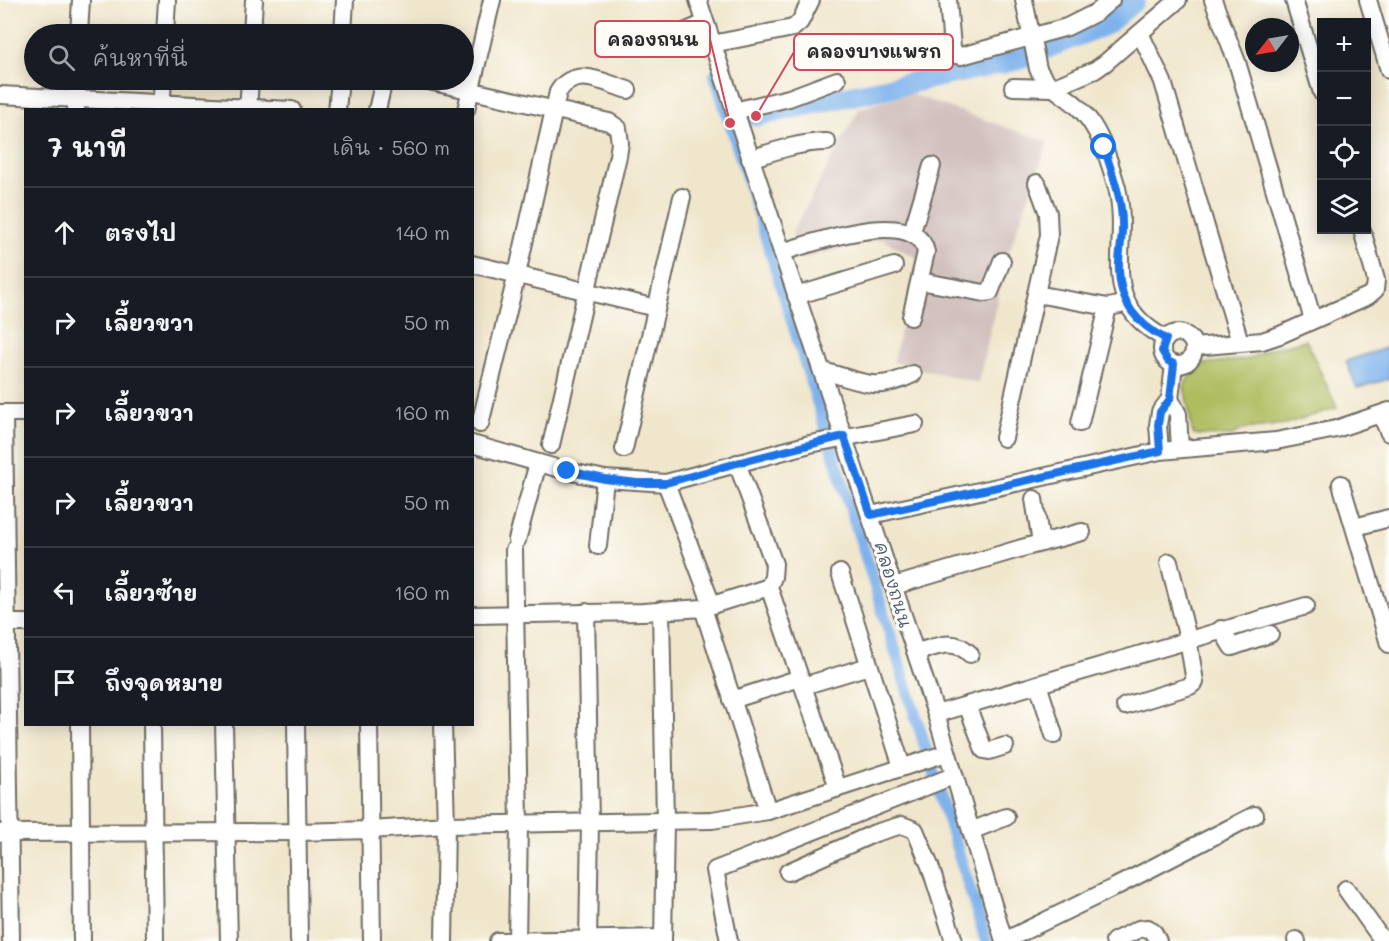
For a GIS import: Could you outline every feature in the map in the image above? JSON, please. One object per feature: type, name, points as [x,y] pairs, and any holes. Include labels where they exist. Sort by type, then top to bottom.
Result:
[{"type":"street","points":[[80,24],[81,0]]},
{"type":"street","points":[[166,24],[167,0]]},
{"type":"street","points":[[253,24],[254,0]]},
{"type":"street","points":[[344,24],[345,0]]},
{"type":"street","points":[[474,78],[492,0]]},
{"type":"street","points":[[698,0],[702,24],[712,44],[822,371],[839,437],[871,515],[916,652],[936,714],[942,755],[953,776],[1004,941],[1115,887],[1255,814]]},
{"type":"street","points":[[712,44],[793,28],[800,22],[810,0]]},
{"type":"street","points":[[948,0],[950,42],[956,55],[961,56],[1032,40],[1067,27],[1096,6],[1111,0]]},
{"type":"street","points":[[1024,0],[1038,69],[1042,77],[1052,88],[1085,114],[1104,147],[1121,210],[1119,269],[1126,303],[1148,330],[1166,339]]},
{"type":"street","points":[[1013,87],[1052,88],[1095,70],[1178,0]]},
{"type":"street","points":[[1213,0],[1237,62],[1313,320]]},
{"type":"street","points":[[1294,0],[1317,76]]},
{"type":"street","points":[[1368,0],[1385,43],[1389,70]]},
{"type":"street","points":[[677,34],[702,24]]},
{"type":"street","points":[[1140,33],[1163,82],[1240,342]]},
{"type":"street","points":[[480,424],[558,92],[569,79],[579,77],[594,79],[628,90]]},
{"type":"street","points":[[734,111],[789,98],[837,80]]},
{"type":"street","points":[[76,105],[77,90]]},
{"type":"street","points":[[161,107],[162,90]]},
{"type":"street","points":[[0,95],[76,105],[248,108],[249,90]]},
{"type":"street","points":[[337,108],[339,90]]},
{"type":"street","points":[[377,108],[382,90]]},
{"type":"street","points":[[467,90],[609,122],[618,128],[620,134],[618,156],[551,445]]},
{"type":"street","points":[[467,108],[471,91]]},
{"type":"street","points":[[750,159],[790,147],[813,142],[827,142]]},
{"type":"street","points":[[912,232],[932,166]]},
{"type":"street","points":[[1004,438],[1050,225],[1037,183]]},
{"type":"street","points":[[624,450],[682,197]]},
{"type":"street","points":[[782,252],[833,237],[872,230],[900,229],[912,232],[925,244],[926,252],[911,317]]},
{"type":"street","points":[[1194,347],[1262,341],[1368,296],[1375,290],[1376,280],[1363,234]]},
{"type":"street","points":[[920,281],[984,294],[990,292],[1002,261]]},
{"type":"street","points":[[474,264],[656,308]]},
{"type":"street","points":[[796,296],[894,266]]},
{"type":"street","points":[[1036,294],[1108,307],[1126,303]]},
{"type":"street","points":[[1080,423],[1108,307]]},
{"type":"street","points":[[1176,333],[1188,336],[1194,347],[1186,363],[1174,364],[1168,361],[1162,351],[1166,339],[1176,333]]},
{"type":"street","points":[[1160,451],[1158,425],[1160,412],[1170,399],[1174,364]]},
{"type":"street","points":[[822,371],[873,386],[888,385],[913,374]]},
{"type":"street","points":[[1170,399],[1178,414],[1180,449]]},
{"type":"street","points":[[11,941],[5,833],[2,413],[24,412]]},
{"type":"street","points":[[871,515],[1160,451],[1276,441],[1336,429],[1385,413],[1389,433]]},
{"type":"street","points":[[474,445],[605,479],[637,483],[666,483],[839,437],[915,424]]},
{"type":"street","points":[[517,941],[519,824],[515,545],[538,463]]},
{"type":"street","points":[[737,463],[774,564],[769,587],[838,788]]},
{"type":"street","points":[[598,546],[605,479]]},
{"type":"street","points":[[666,483],[707,606],[732,700],[768,811]]},
{"type":"street","points":[[1341,484],[1389,644]]},
{"type":"street","points":[[1034,499],[1041,543]]},
{"type":"street","points":[[1355,527],[1389,518]]},
{"type":"street","points":[[894,586],[1083,532]]},
{"type":"street","points":[[1125,706],[1190,686],[1195,682],[1188,639],[1169,562]]},
{"type":"street","points":[[840,573],[869,666],[905,766]]},
{"type":"street","points":[[474,615],[661,610],[707,606],[769,587]]},
{"type":"street","points":[[936,714],[1306,606]]},
{"type":"street","points":[[498,941],[663,940],[665,822],[661,610]]},
{"type":"street","points":[[586,612],[590,823],[588,940]]},
{"type":"street","points":[[3,623],[24,623]]},
{"type":"street","points":[[1221,629],[1232,647],[1270,634]]},
{"type":"street","points":[[916,652],[956,644],[970,654]]},
{"type":"street","points":[[732,700],[869,666]]},
{"type":"street","points":[[1038,684],[1054,735]]},
{"type":"street","points":[[967,705],[984,750],[989,751],[1005,746]]},
{"type":"street","points":[[80,726],[82,941]]},
{"type":"street","points":[[152,726],[155,941]]},
{"type":"street","points":[[224,726],[228,941]]},
{"type":"street","points":[[296,726],[299,941]]},
{"type":"street","points":[[369,726],[372,941]]},
{"type":"street","points":[[443,726],[446,825],[444,941]]},
{"type":"street","points":[[5,833],[297,832],[446,825],[712,820],[768,811],[942,755]]},
{"type":"street","points":[[729,941],[715,870],[953,776]]},
{"type":"street","points":[[970,831],[1006,817]]},
{"type":"street","points":[[788,872],[875,833],[902,825],[915,831],[930,866],[954,941]]},
{"type":"street","points":[[1346,889],[1383,941]]},
{"type":"street","points":[[1114,941],[1139,929],[1148,928],[1158,941]]},
{"type":"shaded area","points":[[908,93],[1048,142],[1007,258],[978,383],[893,362],[917,258],[881,239],[801,259],[792,233],[859,109]]},
{"type":"green space","points":[[1306,340],[1337,408],[1285,424],[1244,429],[1230,436],[1193,435],[1184,386],[1192,372],[1203,364],[1249,359],[1269,349]]},
{"type":"water","points":[[1389,347],[1389,379],[1357,388],[1346,361]]},
{"type":"waterway","points":[[756,116],[1017,60],[1107,24],[1135,0]]},
{"type":"waterway","name":"คลองถนน","points":[[715,75],[986,941]]},
{"type":"place","name":"คลองบางแพรก","points":[[756,116]]},
{"type":"place","name":"คลองถนน","points":[[730,123]]},
{"type":"route","points":[[567,471],[637,483],[666,483],[844,436],[871,515],[1160,451],[1158,425],[1160,412],[1170,399],[1174,364],[1168,361],[1162,351],[1166,339],[1148,330],[1126,303],[1119,269],[1121,210],[1104,147]]}]
